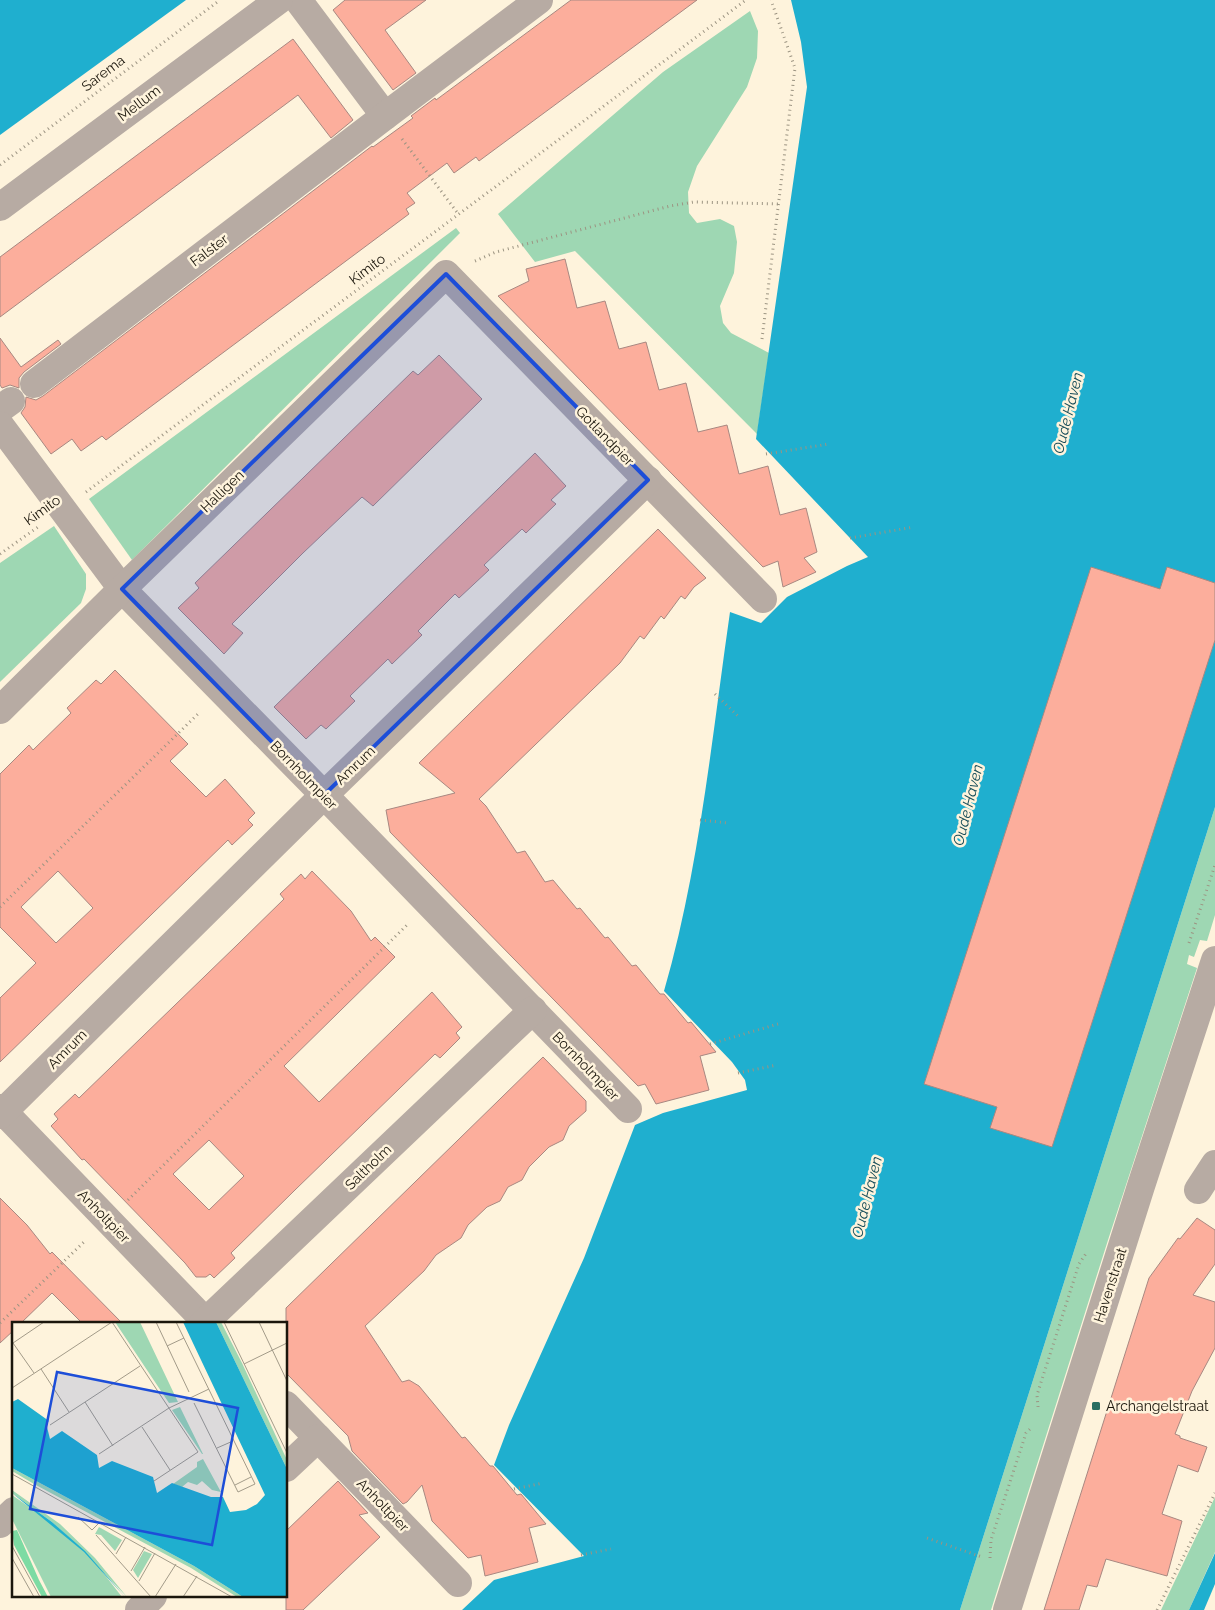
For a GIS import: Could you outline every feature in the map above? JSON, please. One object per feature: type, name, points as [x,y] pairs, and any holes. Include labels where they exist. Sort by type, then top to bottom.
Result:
[{"type":"street","name":"Mellum","points":[[0,207],[279,0]]},
{"type":"street","points":[[298,0],[385,116]]},
{"type":"street","name":"Falster","points":[[34,384],[539,0]]},
{"type":"street","name":"Gotlandpier","points":[[446,274],[763,599]]},
{"type":"street","name":"Halligen","points":[[0,710],[446,274]]},
{"type":"street","name":"Bornholmpier","points":[[0,425],[122,589],[628,1109]]},
{"type":"street","name":"Amrum","points":[[1,1112],[648,480]]},
{"type":"street","name":"Havenstraat","points":[[1007,1610],[1141,1186],[1210,996],[1215,960]]},
{"type":"street","name":"Saltholm","points":[[206,1322],[533,1010]]},
{"type":"street","name":"Anholtpier","points":[[1,1112],[108,1220],[204,1322]]},
{"type":"street","points":[[1198,1190],[1215,1164]]},
{"type":"street","name":"Anholtpier","points":[[288,1407],[458,1583]]},
{"type":"street","points":[[288,1466],[318,1438]]},
{"type":"street","points":[[0,1524],[12,1513]]},
{"type":"street","points":[[139,1610],[151,1598]]},
{"type":"path","name":"Sarema","points":[[0,165],[220,0]]},
{"type":"path","name":"Kimito","points":[[0,554],[746,0]]},
{"type":"path","points":[[762,339],[795,68],[771,0]]},
{"type":"path","points":[[385,116],[459,214]]},
{"type":"path","points":[[446,274],[496,252],[670,206],[694,202],[779,204]]},
{"type":"path","points":[[766,454],[829,444]]},
{"type":"path","points":[[850,538],[914,527]]},
{"type":"path","points":[[0,907],[222,691]]},
{"type":"path","points":[[716,694],[739,717]]},
{"type":"path","points":[[700,820],[728,823]]},
{"type":"path","points":[[0,1323],[108,1220],[429,904]]},
{"type":"path","points":[[710,1044],[778,1024]]},
{"type":"path","points":[[738,1073],[777,1065]]},
{"type":"path","points":[[514,1489],[543,1483]]},
{"type":"path","points":[[1158,1610],[1215,1493]]},
{"type":"path","points":[[927,1538],[982,1558]]},
{"type":"path","points":[[582,1555],[611,1549]]},
{"type":"highlighted area","points":[[446,274],[648,480],[324,795],[122,589]]},
{"type":"green space","points":[[750,11],[758,31],[757,58],[747,87],[697,166],[688,192],[689,213],[697,223],[720,219],[734,226],[737,242],[734,273],[720,306],[723,323],[731,333],[769,353],[757,434],[575,251],[535,262],[498,214],[663,72]]},
{"type":"green space","points":[[456,228],[460,233],[132,560],[89,499]]},
{"type":"green space","points":[[54,526],[86,574],[86,589],[81,603],[0,682],[0,563]]},
{"type":"green space","points":[[1215,807],[1215,915],[1207,941],[1200,940],[1194,957],[1189,955],[1187,964],[1197,968],[1108,1240],[991,1610],[960,1610]]},
{"type":"green space","points":[[1215,1497],[1215,1552],[1189,1610],[1161,1610]]},
{"type":"water","points":[[0,0],[186,0],[0,135]]},
{"type":"water","name":"Oude Haven","points":[[791,0],[1215,0],[1215,807],[960,1610],[462,1610],[494,1580],[584,1556],[494,1465],[509,1425],[584,1258],[635,1125],[663,1113],[747,1090],[745,1080],[732,1062],[664,991],[687,899],[696,851],[730,612],[761,623],[787,597],[868,557],[756,439],[807,87],[801,42]]},
{"type":"water","points":[[1215,1553],[1215,1584],[1204,1610],[1189,1610]]},
{"type":"building","points":[[345,0],[426,0],[385,30],[416,73],[393,90],[333,10]]},
{"type":"building","points":[[571,0],[697,0],[479,161],[476,157],[454,173],[447,163],[407,193],[415,203],[406,209],[409,214],[106,440],[102,436],[81,451],[72,439],[51,454],[21,413],[25,407],[26,397],[36,400],[43,396],[372,146],[413,118],[411,116],[435,98],[436,100]]},
{"type":"building","points":[[293,39],[353,120],[331,138],[298,95],[0,317],[0,257]]},
{"type":"building","points":[[565,259],[577,308],[605,301],[619,349],[646,342],[659,390],[686,383],[698,432],[727,425],[739,474],[768,466],[780,515],[806,508],[817,552],[804,558],[816,572],[783,587],[778,561],[763,567],[498,296],[529,281],[526,269]]},
{"type":"building","points":[[0,338],[21,367],[58,340],[61,344],[24,372],[19,378],[19,388],[10,385],[2,388],[0,385]]},
{"type":"building","points":[[439,355],[482,399],[373,506],[362,497],[303,553],[232,624],[243,633],[224,654],[178,608],[199,588],[195,583],[413,371],[418,375]]},
{"type":"building","points":[[535,453],[566,486],[551,500],[556,504],[526,533],[522,529],[484,565],[489,570],[459,598],[455,594],[418,631],[422,635],[392,664],[388,659],[350,696],[355,701],[326,729],[321,725],[306,739],[274,707]]},
{"type":"building","points":[[658,529],[706,578],[694,587],[685,599],[681,596],[664,619],[661,616],[644,639],[640,636],[620,663],[479,799],[486,806],[517,853],[525,851],[545,882],[553,880],[577,909],[580,908],[605,938],[608,937],[632,966],[636,965],[660,994],[664,994],[716,1052],[700,1056],[709,1090],[656,1104],[645,1084],[638,1086],[390,832],[386,810],[455,793],[419,763]]},
{"type":"building","points":[[1091,567],[1160,589],[1167,567],[1215,583],[1215,640],[1052,1147],[990,1128],[997,1107],[924,1084]]},
{"type":"building","points":[[115,670],[188,744],[170,761],[206,797],[225,779],[255,813],[248,820],[253,825],[232,845],[228,840],[0,1062],[0,998],[36,963],[0,927],[0,774],[29,745],[33,750],[71,713],[67,708],[96,680],[101,684]],"holes":[[[58,871],[93,908],[56,943],[21,907]]]},
{"type":"building","points":[[312,871],[351,911],[371,941],[375,937],[395,957],[284,1066],[319,1102],[432,992],[462,1027],[456,1033],[460,1038],[440,1058],[435,1054],[295,1190],[231,1253],[235,1258],[214,1278],[210,1274],[206,1277],[196,1277],[185,1263],[84,1159],[82,1160],[51,1126],[58,1119],[54,1114],[75,1094],[79,1098],[237,945],[284,899],[280,894],[301,874],[305,879]],"holes":[[[209,1140],[244,1176],[209,1210],[173,1174]]]},
{"type":"building","points":[[543,1057],[586,1101],[586,1111],[569,1126],[563,1140],[549,1147],[529,1167],[522,1180],[508,1187],[500,1201],[487,1207],[468,1225],[461,1238],[436,1255],[424,1271],[365,1326],[402,1382],[409,1380],[419,1386],[462,1438],[465,1437],[490,1466],[493,1466],[517,1495],[521,1494],[546,1524],[529,1528],[538,1562],[485,1576],[481,1555],[468,1558],[432,1521],[422,1485],[403,1504],[352,1451],[348,1436],[288,1375],[288,1322],[286,1322],[286,1308]]},
{"type":"building","points":[[0,1198],[27,1225],[50,1254],[52,1252],[121,1322],[81,1322],[52,1293],[22,1322],[12,1322],[12,1332],[0,1343]]},
{"type":"building","points":[[1197,1218],[1215,1230],[1215,1264],[1193,1295],[1215,1302],[1215,1348],[1192,1391],[1175,1434],[1180,1436],[1180,1438],[1207,1447],[1198,1472],[1178,1465],[1162,1514],[1182,1521],[1167,1576],[1106,1559],[1097,1587],[1087,1585],[1079,1610],[1044,1610],[1149,1278],[1178,1238],[1180,1239]]},
{"type":"building","points":[[338,1481],[368,1513],[359,1515],[380,1537],[303,1610],[286,1610],[286,1598],[288,1598],[288,1529]]},
{"type":"place","name":"Archangelstraat","points":[[1096,1406]]}]
